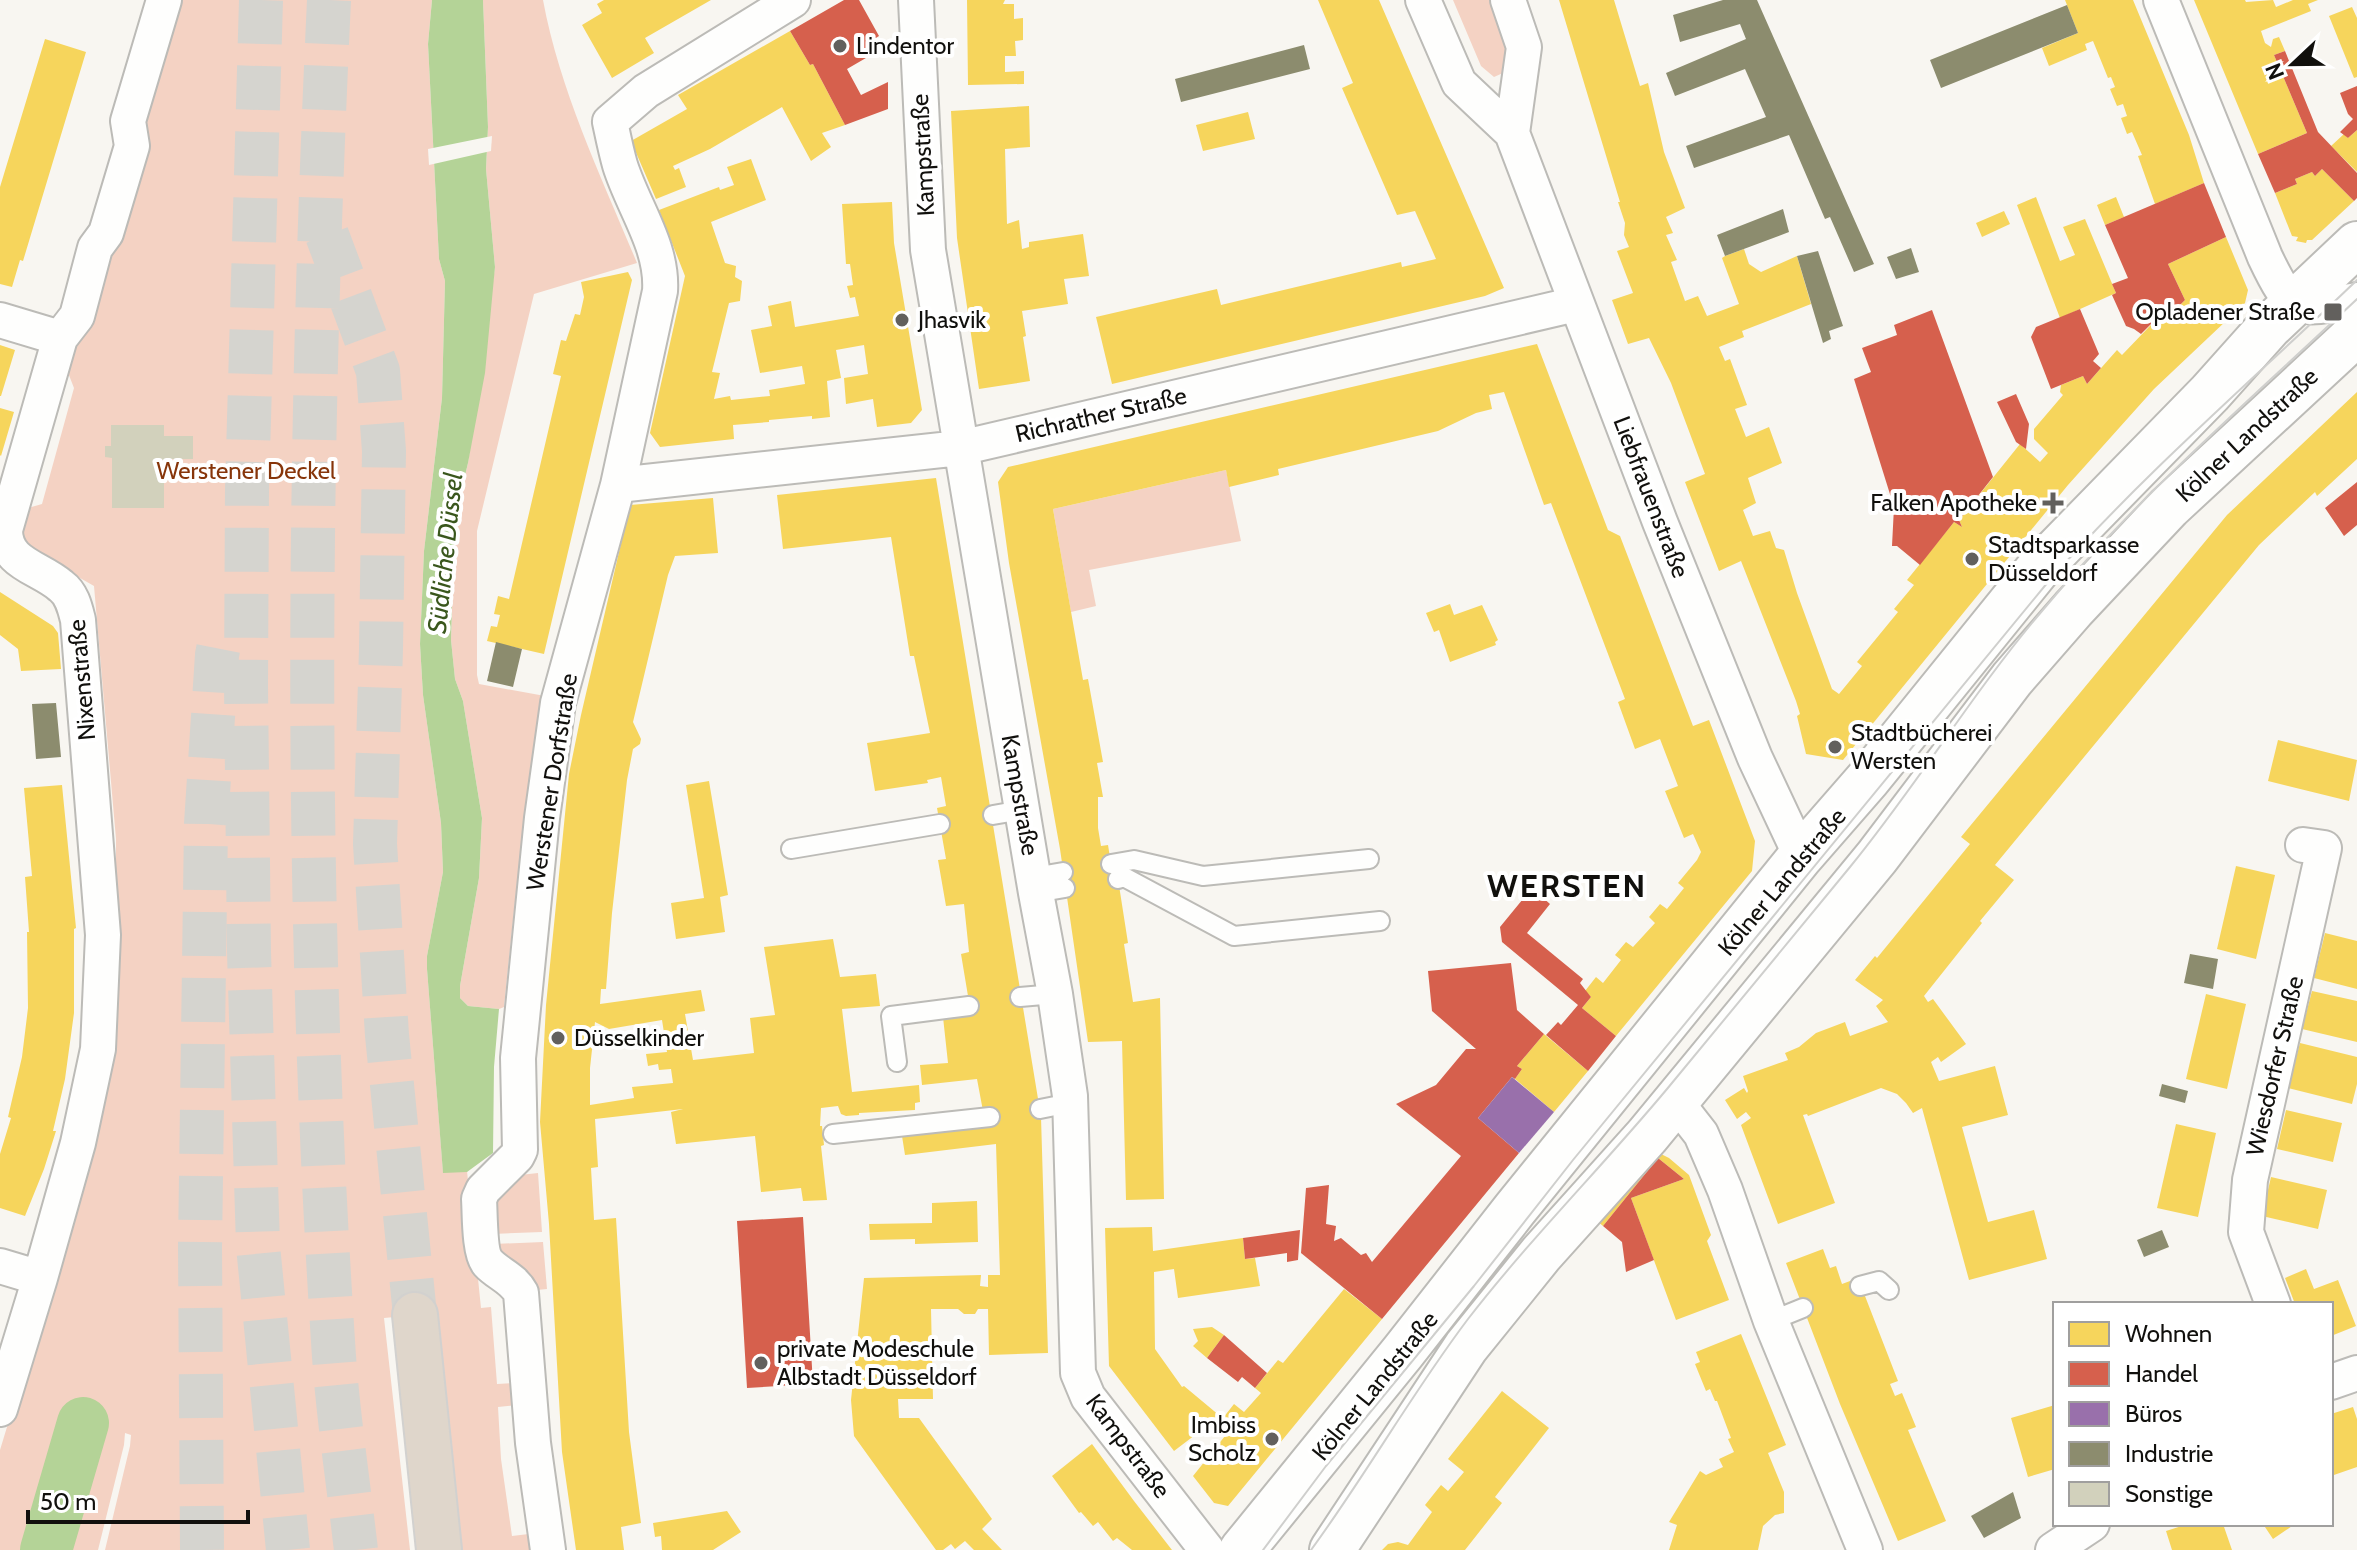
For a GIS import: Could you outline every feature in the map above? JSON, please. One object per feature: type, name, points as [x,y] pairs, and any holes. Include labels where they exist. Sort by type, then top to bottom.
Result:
[{"type":"highway","points":[[415,1315],[439,1550]]},
{"type":"main road","name":"Kölner Landstraße","points":[[1242,1550],[1801,856],[1869,778],[2038,569],[2210,393],[2269,327],[2357,244]]},
{"type":"main road","name":"Kölner Landstraße","points":[[1332,1550],[1466,1347],[1541,1254],[1676,1102],[1886,845],[2012,679],[2169,507],[2357,333]]},
{"type":"main road","points":[[1676,1102],[1670,1071],[1684,1041],[1823,876],[1827,868],[1824,854],[1813,850],[1801,856]]},
{"type":"main road","points":[[1281,1550],[1370,1435],[1393,1400],[1402,1373],[1403,1352]]},
{"type":"street","name":"Nixenstraße","points":[[0,1409],[78,1143],[98,1049],[103,935],[78,620],[74,604],[63,586],[5,556],[5,530],[60,338],[77,316],[95,248],[106,233],[132,146],[128,121],[164,0]]},
{"type":"street","name":"Werstener Dorfstraße","points":[[548,1550],[533,1443],[521,1293],[516,1284],[483,1257],[479,1199],[483,1190],[520,1150],[518,1058],[542,818],[558,703],[618,485],[660,291],[661,274],[651,238],[620,165],[610,122],[646,91],[793,0]]},
{"type":"street","name":"Kampstraße","points":[[916,0],[928,250],[960,448],[1008,812],[1049,882],[1055,994],[1055,1106],[1078,1373],[1088,1397],[1207,1550]]},
{"type":"street","name":"Liebfrauenstraße","points":[[1423,0],[1459,83],[1512,133],[1660,522],[1755,758],[1801,856]]},
{"type":"street","name":"Liebfrauenstraße","points":[[1508,0],[1524,47],[1512,133]]},
{"type":"street","points":[[2161,0],[2279,285],[2300,306],[2357,300]]},
{"type":"street","name":"Richrather Straße","points":[[618,485],[960,448],[1576,304]]},
{"type":"street","points":[[0,320],[60,338]]},
{"type":"street","name":"Wiesdorfer Straße","points":[[2272,1302],[2246,1232],[2250,1180],[2324,848],[2303,845]]},
{"type":"street","points":[[1676,1102],[1701,1134],[1725,1190],[1771,1321],[1865,1550]]},
{"type":"street","points":[[0,1266],[40,1278]]},
{"type":"street","points":[[2333,1381],[2357,1373]]},
{"type":"street","points":[[2053,1550],[2089,1526]]},
{"type":"lane","points":[[791,849],[940,824]]},
{"type":"lane","points":[[1369,859],[1203,876],[1134,860],[1114,871],[1234,936],[1380,921]]},
{"type":"lane","points":[[1020,997],[1055,994]]},
{"type":"lane","points":[[897,1062],[891,1016],[969,1006]]},
{"type":"lane","points":[[833,1134],[990,1117]]},
{"type":"lane","points":[[1860,1286],[1879,1281],[1889,1290]]},
{"type":"lane","points":[[1771,1321],[1803,1308]]},
{"type":"green space","name":"Werstener Deckel","points":[[176,0],[432,0],[428,44],[439,259],[445,281],[442,398],[424,551],[420,644],[423,695],[441,823],[443,872],[427,969],[443,1172],[467,1171],[481,1308],[491,1307],[497,1384],[515,1383],[517,1405],[498,1407],[501,1459],[512,1536],[537,1533],[540,1550],[450,1550],[427,1314],[384,1318],[410,1550],[105,1550],[130,1446],[131,1435],[125,1433],[98,1550],[49,1550],[87,1425],[76,1421],[40,1550],[0,1550],[0,1450],[81,1184],[116,999],[116,839],[94,586],[19,543],[21,510],[42,504],[74,388],[65,365]]},
{"type":"green space","points":[[483,0],[543,0],[571,101],[637,263],[534,294],[477,531],[479,684],[545,696],[517,882],[504,1007],[499,1009],[468,1006],[460,998],[479,878],[482,818],[463,701],[455,679],[451,640],[454,540],[468,463],[495,267],[486,169],[488,127]]},
{"type":"green space","points":[[1453,0],[1490,0],[1507,49],[1503,73],[1494,77],[1481,66]]},
{"type":"green space","points":[[1226,470],[1241,541],[1089,570],[1096,606],[1071,612],[1053,509]]},
{"type":"green space","points":[[538,1173],[542,1232],[492,1234],[492,1197],[511,1176]]},
{"type":"green space","points":[[543,1242],[547,1289],[537,1290],[494,1256],[494,1244]]},
{"type":"water","points":[[432,0],[483,0],[488,127],[486,169],[495,267],[485,373],[454,540],[451,640],[455,679],[463,701],[482,818],[479,878],[460,998],[468,1006],[499,1009],[494,1067],[493,1153],[467,1172],[443,1173],[427,969],[443,872],[441,823],[423,695],[420,644],[424,551],[442,398],[445,281],[439,259],[428,44]]},
{"type":"pier","points":[[492,136],[491,151],[429,165],[428,149]]},
{"type":"building: Wohnen","points":[[604,0],[711,0],[645,38],[654,53],[612,78],[582,25],[602,13],[597,4]]},
{"type":"building: Wohnen","points":[[967,0],[1005,0],[1003,4],[1014,4],[1014,19],[1023,18],[1023,40],[1015,41],[1016,56],[1005,56],[1005,72],[1024,71],[1024,84],[968,85]]},
{"type":"building: Wohnen","points":[[1318,0],[1379,0],[1504,288],[1485,296],[1112,384],[1096,317],[1217,289],[1221,305],[1401,262],[1402,267],[1436,259],[1415,211],[1397,215],[1342,88],[1353,83]]},
{"type":"building: Wohnen","points":[[1559,0],[1614,0],[1640,86],[1648,83],[1664,152],[1685,208],[1666,217],[1673,233],[1666,235],[1677,260],[1671,262],[1685,301],[1698,296],[1707,316],[1739,304],[1722,258],[1725,256],[1744,249],[1749,264],[1761,272],[1797,256],[1811,304],[1742,331],[1744,337],[1719,347],[1725,361],[1730,359],[1747,405],[1735,409],[1746,437],[1769,427],[1782,463],[1748,478],[1756,503],[1743,510],[1753,536],[1770,531],[1776,548],[1784,550],[1832,689],[1839,694],[1862,666],[1857,662],[1898,612],[1894,609],[1914,585],[1907,580],[1954,522],[1962,527],[1959,520],[2020,444],[2040,462],[2048,453],[2034,439],[2034,429],[2063,395],[2061,385],[2083,376],[2087,384],[2117,350],[2122,355],[2171,304],[2177,308],[2185,300],[2168,264],[2226,237],[2248,290],[2245,303],[2154,389],[2068,485],[1843,760],[1806,754],[1796,701],[1741,561],[1719,571],[1685,482],[1705,474],[1671,383],[1649,338],[1628,344],[1612,300],[1633,293],[1617,251],[1629,247],[1624,235],[1625,223]]},
{"type":"building: Wohnen","points":[[2065,0],[2133,0],[2189,135],[2204,183],[2155,204],[2138,156],[2142,155],[2132,132],[2127,134],[2121,118],[2127,116],[2123,104],[2117,106],[2110,89],[2115,87],[2111,77],[2108,78],[2093,41],[2085,44],[2087,50],[2049,66],[2042,48],[2078,33]]},
{"type":"building: Wohnen","points":[[2194,0],[2273,0],[2276,7],[2293,0],[2318,0],[2308,4],[2311,11],[2261,31],[2265,43],[2271,47],[2273,39],[2279,37],[2285,51],[2274,55],[2307,133],[2258,154]]},
{"type":"building: Wohnen","points":[[2352,7],[2357,18],[2357,77],[2354,78],[2329,16]]},
{"type":"building: Wohnen","points":[[790,31],[810,65],[813,64],[845,125],[822,133],[831,147],[811,161],[782,107],[710,149],[673,166],[675,170],[679,168],[686,187],[656,199],[631,141],[687,109],[678,95]]},
{"type":"building: Wohnen","points":[[45,39],[86,52],[23,261],[20,260],[12,287],[0,284],[0,187]]},
{"type":"building: Wohnen","points":[[1029,106],[1030,147],[1005,149],[1007,224],[1019,220],[1022,249],[1029,247],[1029,242],[1083,234],[1089,276],[1064,279],[1068,304],[1022,311],[1030,381],[979,389],[957,238],[951,111]]},
{"type":"building: Wohnen","points":[[1248,112],[1255,139],[1203,151],[1196,125]]},
{"type":"building: Wohnen","points":[[2357,130],[2357,172],[2331,146],[2344,134],[2348,138]]},
{"type":"building: Wohnen","points":[[751,159],[766,200],[711,222],[725,263],[736,266],[735,277],[742,281],[740,301],[729,303],[712,372],[720,373],[714,399],[770,396],[769,390],[805,384],[802,366],[760,373],[751,330],[772,326],[768,306],[791,301],[795,327],[859,316],[855,297],[850,298],[847,286],[853,285],[850,264],[846,264],[842,204],[892,202],[894,243],[922,410],[911,423],[877,427],[873,399],[846,404],[844,378],[868,374],[864,345],[836,350],[841,378],[827,381],[830,417],[812,419],[812,416],[733,425],[734,439],[660,447],[650,433],[685,276],[659,210],[719,187],[720,190],[734,185],[727,167]]},
{"type":"building: Wohnen","points":[[2322,169],[2354,201],[2312,240],[2306,243],[2296,241],[2298,237],[2292,236],[2275,193],[2297,184],[2295,179],[2312,172],[2315,176]]},
{"type":"building: Wohnen","points":[[2036,197],[2060,261],[2075,255],[2063,227],[2085,219],[2116,293],[2060,318],[2017,205]]},
{"type":"building: Wohnen","points":[[2116,197],[2124,217],[2105,225],[2097,205]]},
{"type":"building: Wohnen","points":[[2004,211],[2010,224],[1982,237],[1976,223]]},
{"type":"building: Wohnen","points":[[628,272],[632,280],[544,654],[487,641],[491,626],[497,627],[500,615],[494,614],[498,596],[509,599],[561,376],[553,374],[561,340],[566,341],[575,314],[580,315],[584,297],[581,282]]},
{"type":"building: Wohnen","points":[[1537,344],[1608,530],[1620,536],[1693,726],[1709,720],[1755,841],[1752,871],[1616,1036],[1582,1008],[1591,997],[1585,991],[1596,977],[1603,983],[1621,960],[1615,955],[1626,942],[1633,947],[1655,923],[1649,917],[1660,904],[1667,909],[1684,888],[1678,883],[1701,852],[1693,834],[1684,838],[1665,791],[1678,786],[1660,739],[1635,749],[1618,702],[1625,699],[1551,503],[1544,505],[1504,392],[1489,395],[1492,409],[1438,431],[1278,469],[1279,475],[1229,487],[1226,470],[1053,509],[1083,680],[1088,679],[1103,762],[1097,763],[1103,797],[1098,797],[1098,828],[1101,846],[1108,845],[1112,870],[1118,879],[1133,1002],[1160,998],[1164,1199],[1126,1200],[1122,1041],[1088,1042],[1060,849],[1009,563],[998,482],[1008,467]]},
{"type":"building: Wohnen","points":[[0,345],[15,350],[1,396],[0,396]]},
{"type":"building: Wohnen","points":[[2357,392],[2357,459],[2317,496],[2315,492],[2259,545],[1995,865],[2014,880],[1924,996],[1928,1002],[1933,999],[1966,1044],[1941,1062],[1938,1057],[1931,1062],[1939,1081],[1995,1066],[2008,1115],[1962,1127],[1988,1222],[2034,1210],[2047,1259],[1969,1280],[1922,1108],[1913,1113],[1897,1094],[1881,1088],[1808,1116],[1803,1115],[1835,1203],[1778,1224],[1741,1125],[1751,1118],[1746,1112],[1737,1119],[1725,1100],[1744,1088],[1747,1093],[1743,1076],[1788,1060],[1785,1053],[1799,1047],[1816,1033],[1845,1022],[1850,1036],[1888,1022],[1876,1006],[1883,1000],[1855,980],[1875,956],[1877,958],[1970,844],[1961,837],[2227,515]]},
{"type":"building: Wohnen","points":[[0,408],[14,412],[1,456],[0,455]]},
{"type":"building: Wohnen","points":[[936,478],[1041,1117],[1048,1353],[989,1355],[988,1309],[964,1314],[958,1309],[931,1309],[933,1399],[898,1399],[899,1418],[919,1418],[992,1519],[982,1529],[1002,1550],[974,1550],[965,1541],[955,1549],[951,1544],[943,1550],[936,1550],[854,1436],[851,1400],[864,1278],[981,1275],[980,1286],[988,1287],[988,1275],[1000,1275],[996,1144],[905,1155],[902,1136],[991,1125],[983,1111],[977,1079],[922,1085],[920,1065],[948,1063],[943,1017],[971,1014],[961,954],[969,952],[964,904],[946,906],[938,860],[946,859],[937,808],[946,806],[941,777],[927,780],[928,783],[875,791],[867,743],[930,733],[914,656],[910,656],[891,537],[783,549],[777,495]]},
{"type":"building: Wohnen","points":[[713,498],[718,553],[675,556],[668,575],[633,722],[641,739],[633,749],[627,780],[606,989],[601,989],[600,1004],[701,990],[705,1011],[685,1014],[693,1060],[754,1053],[750,1018],[775,1015],[764,947],[833,939],[840,977],[876,974],[880,1006],[842,1009],[852,1092],[919,1085],[920,1102],[915,1103],[915,1110],[846,1116],[841,1114],[838,1106],[821,1108],[820,1126],[824,1145],[821,1146],[827,1200],[803,1201],[801,1188],[761,1192],[755,1136],[676,1144],[671,1112],[683,1109],[595,1119],[598,1167],[591,1168],[594,1220],[616,1218],[629,1432],[641,1523],[621,1527],[624,1550],[576,1550],[562,1452],[540,1122],[546,1005],[569,774],[630,505]],"holes":[[[662,1020],[667,1052],[646,1054],[648,1066],[658,1064],[659,1070],[671,1069],[673,1083],[632,1087],[634,1098],[590,1105],[595,1022],[609,1029]]]},
{"type":"building: Wohnen","points":[[0,592],[53,626],[58,633],[61,669],[21,671],[18,649],[0,635]]},
{"type":"building: Wohnen","points":[[1450,604],[1454,615],[1482,605],[1498,640],[1496,645],[1450,662],[1439,630],[1434,632],[1426,613]]},
{"type":"building: Wohnen","points":[[2278,740],[2357,760],[2349,801],[2268,781]]},
{"type":"building: Wohnen","points":[[709,781],[728,895],[720,897],[725,932],[676,939],[671,903],[704,898],[686,785]]},
{"type":"building: Wohnen","points":[[62,785],[76,928],[74,1013],[65,1079],[53,1131],[56,1131],[25,1216],[0,1208],[0,1154],[11,1118],[8,1117],[22,1057],[28,1008],[29,932],[25,877],[32,876],[24,788]]},
{"type":"building: Wohnen","points":[[2236,866],[2275,875],[2256,959],[2217,949]]},
{"type":"building: Wohnen","points":[[2325,933],[2357,941],[2357,989],[2314,978]]},
{"type":"building: Wohnen","points":[[2312,991],[2357,1001],[2357,1042],[2302,1029]]},
{"type":"building: Wohnen","points":[[2206,994],[2246,1004],[2227,1089],[2186,1079]]},
{"type":"building: Wohnen","points":[[1544,1034],[1588,1071],[1554,1112],[1515,1079],[1522,1069],[1517,1066]]},
{"type":"building: Wohnen","points":[[2300,1043],[2357,1057],[2357,1084],[2352,1104],[2288,1088]]},
{"type":"building: Wohnen","points":[[2286,1110],[2342,1123],[2333,1162],[2277,1149]]},
{"type":"building: Wohnen","points":[[2176,1124],[2216,1133],[2198,1217],[2157,1208]]},
{"type":"building: Wohnen","points":[[1661,1154],[1689,1175],[1711,1235],[1707,1241],[1729,1300],[1676,1320],[1631,1198],[1684,1179],[1658,1158],[1603,1226],[1597,1221]]},
{"type":"building: Wohnen","points":[[2271,1177],[2327,1190],[2318,1229],[2262,1216]]},
{"type":"building: Wohnen","points":[[977,1201],[978,1242],[915,1244],[915,1239],[870,1240],[869,1224],[932,1223],[932,1203]]},
{"type":"building: Wohnen","points":[[1152,1227],[1153,1251],[1243,1238],[1245,1259],[1255,1258],[1260,1286],[1178,1298],[1174,1269],[1154,1272],[1155,1349],[1182,1387],[1220,1416],[1174,1451],[1109,1366],[1105,1228]]},
{"type":"building: Wohnen","points":[[1823,1249],[1830,1268],[1836,1266],[1842,1284],[1858,1278],[1898,1381],[1890,1384],[1895,1396],[1902,1393],[1916,1427],[1908,1430],[1946,1521],[1898,1541],[1840,1404],[1786,1263]]},
{"type":"building: Wohnen","points":[[2306,1269],[2314,1289],[2338,1280],[2356,1326],[2333,1335],[2333,1302],[2294,1302],[2285,1278]]},
{"type":"building: Wohnen","points":[[1344,1289],[1382,1319],[1228,1506],[1214,1503],[1193,1476],[1233,1426],[1223,1418],[1234,1404],[1244,1412],[1261,1393],[1255,1388],[1278,1360],[1283,1363]]},
{"type":"building: Wohnen","points":[[1212,1327],[1224,1335],[1207,1358],[1193,1346],[1198,1341],[1193,1329]]},
{"type":"building: Wohnen","points":[[1741,1334],[1786,1445],[1768,1453],[1784,1492],[1784,1513],[1775,1515],[1763,1526],[1758,1550],[1669,1550],[1677,1525],[1669,1522],[1700,1471],[1706,1475],[1723,1467],[1719,1459],[1734,1452],[1717,1401],[1710,1389],[1706,1391],[1695,1364],[1700,1362],[1696,1352]]},
{"type":"building: Wohnen","points":[[1502,1391],[1549,1428],[1495,1497],[1502,1503],[1465,1550],[1382,1550],[1388,1544],[1398,1542],[1408,1545],[1432,1512],[1425,1505],[1441,1485],[1448,1491],[1464,1472],[1448,1459]]},
{"type":"building: Wohnen","points":[[2053,1406],[2053,1470],[2028,1477],[2011,1418]]},
{"type":"building: Wohnen","points":[[2353,1407],[2357,1419],[2357,1467],[2333,1475],[2333,1413]]},
{"type":"building: Wohnen","points":[[1092,1444],[1172,1550],[1132,1550],[1117,1538],[1113,1541],[1098,1522],[1093,1526],[1079,1513],[1052,1476]]},
{"type":"building: Wohnen","points":[[727,1511],[741,1532],[713,1550],[662,1550],[661,1536],[655,1537],[653,1523]]},
{"type":"building: Wohnen","points":[[2182,1526],[2224,1526],[2232,1550],[2172,1550],[2166,1531]]},
{"type":"building: Wohnen","points":[[2264,1526],[2292,1526],[2273,1539]]},
{"type":"building: Handel","points":[[844,0],[859,0],[879,36],[871,41],[878,51],[847,69],[861,95],[888,82],[888,109],[845,125],[813,64],[810,65],[790,31]]},
{"type":"building: Handel","points":[[2285,51],[2318,132],[2357,173],[2357,198],[2354,201],[2322,169],[2315,176],[2312,172],[2295,179],[2297,184],[2275,193],[2258,154],[2307,133],[2274,55]]},
{"type":"building: Handel","points":[[2357,86],[2357,130],[2348,138],[2340,132],[2353,119],[2340,93]]},
{"type":"building: Handel","points":[[2204,183],[2226,237],[2168,264],[2185,300],[2177,308],[2171,304],[2141,334],[2126,326],[2112,295],[2116,293],[2112,284],[2128,278],[2105,225]]},
{"type":"building: Handel","points":[[2080,309],[2099,354],[2093,361],[2101,368],[2087,384],[2083,376],[2051,389],[2031,337],[2036,327]]},
{"type":"building: Handel","points":[[1932,310],[1993,477],[1959,520],[1962,527],[1954,522],[1920,565],[1897,546],[1892,546],[1894,507],[1854,379],[1871,372],[1862,348],[1897,335],[1894,325]]},
{"type":"building: Handel","points":[[2016,394],[2029,424],[2026,449],[2016,442],[1997,402]]},
{"type":"building: Handel","points":[[2357,482],[2357,525],[2344,536],[2325,508]]},
{"type":"building: Handel","points":[[1532,888],[1550,904],[1527,933],[1583,979],[1580,983],[1591,997],[1582,1008],[1616,1036],[1588,1071],[1546,1035],[1558,1022],[1561,1025],[1578,1005],[1502,942],[1500,927]]},
{"type":"building: Handel","points":[[1511,963],[1517,1010],[1544,1034],[1517,1066],[1522,1069],[1515,1079],[1512,1077],[1478,1118],[1519,1153],[1382,1319],[1301,1253],[1306,1188],[1329,1185],[1326,1224],[1336,1226],[1334,1241],[1341,1238],[1361,1255],[1366,1253],[1372,1262],[1461,1156],[1396,1104],[1436,1085],[1466,1049],[1476,1049],[1432,1011],[1428,971]]},
{"type":"building: Handel","points":[[1658,1158],[1684,1179],[1631,1198],[1654,1260],[1626,1272],[1622,1242],[1603,1226]]},
{"type":"building: Handel","points":[[803,1217],[813,1384],[747,1388],[737,1221]]},
{"type":"building: Handel","points":[[1300,1230],[1298,1260],[1287,1262],[1287,1253],[1245,1259],[1243,1238]]},
{"type":"building: Handel","points":[[1224,1335],[1267,1373],[1255,1388],[1242,1377],[1238,1382],[1207,1358]]},
{"type":"building: Büros","points":[[1512,1077],[1554,1112],[1519,1153],[1478,1118]]},
{"type":"building: Industrie","points":[[1723,0],[1757,0],[1874,264],[1854,272],[1830,217],[1825,219],[1789,135],[1694,168],[1686,146],[1766,117],[1745,69],[1675,96],[1666,73],[1746,39],[1740,24],[1680,42],[1673,15]]},
{"type":"building: Industrie","points":[[2067,5],[2078,33],[1941,88],[1930,60]]},
{"type":"building: Industrie","points":[[1304,45],[1310,69],[1181,102],[1175,79]]},
{"type":"building: Industrie","points":[[1783,209],[1789,232],[1725,256],[1717,235]]},
{"type":"building: Industrie","points":[[1911,248],[1919,272],[1896,279],[1887,257]]},
{"type":"building: Industrie","points":[[1818,251],[1843,326],[1829,331],[1831,339],[1823,343],[1797,256]]},
{"type":"building: Industrie","points":[[496,642],[522,649],[513,687],[487,681]]},
{"type":"building: Industrie","points":[[56,703],[61,757],[36,759],[32,704]]},
{"type":"building: Industrie","points":[[2190,954],[2218,959],[2213,989],[2184,983]]},
{"type":"building: Industrie","points":[[2162,1084],[2188,1091],[2185,1103],[2159,1096]]},
{"type":"building: Industrie","points":[[2162,1230],[2169,1247],[2144,1257],[2137,1240]]},
{"type":"building: Industrie","points":[[2013,1492],[2021,1518],[1984,1538],[1971,1516]]},
{"type":"building: Sonstige","points":[[111,425],[164,425],[164,436],[193,436],[193,459],[164,459],[164,508],[112,508],[112,458],[105,457],[105,446],[111,446]]},
{"type":"waterway","name":"Südliche Düssel","points":[[46,1550],[83,1423]]},
{"type":"tunnel","points":[[261,0],[247,489],[249,952],[258,1246],[288,1550]]},
{"type":"tunnel","points":[[329,0],[313,503],[313,838],[317,1006],[333,1341],[356,1550]]},
{"type":"tunnel","points":[[327,235],[378,371],[384,451],[375,844],[387,1035],[415,1315]]},
{"type":"tunnel","points":[[202,1550],[200,1247],[206,824],[217,655],[222,629]]},
{"type":"tram line","points":[[1263,1550],[1326,1466],[1573,1160],[2048,582],[2160,465],[2357,280]]},
{"type":"tram line","points":[[1311,1550],[1468,1319],[1667,1089],[1850,867],[2042,611],[2155,489],[2357,299]]},
{"type":"place","name":"Lindentor","points":[[840,46]]},
{"type":"place","name":"Opladener Straße","points":[[2333,312]]},
{"type":"place","name":"Jhasvik","points":[[902,320]]},
{"type":"place","name":"Falken Apotheke","points":[[2053,503]]},
{"type":"place","name":"Stadtsparkasse Düsseldorf","points":[[1972,559]]},
{"type":"place","name":"Stadtbücherei Wersten","points":[[1835,747]]},
{"type":"place","name":"Düsselkinder","points":[[558,1038]]},
{"type":"place","name":"private Modeschule Albstadt Düsseldorf","points":[[761,1363]]},
{"type":"place","name":"Imbiss Scholz","points":[[1272,1439]]},
{"type":"district","name":"WERSTEN","points":[[1567,886]]}]
